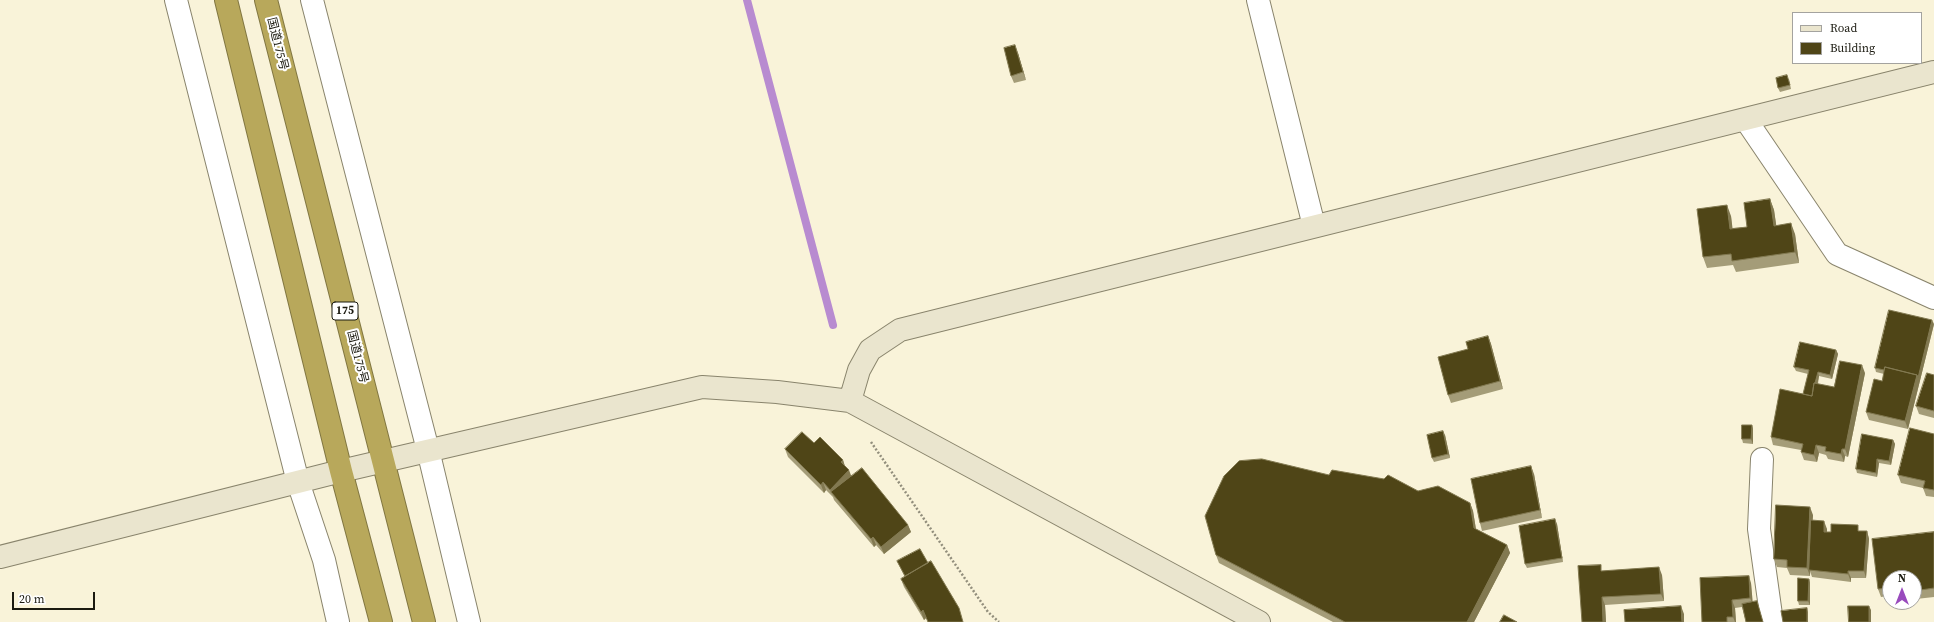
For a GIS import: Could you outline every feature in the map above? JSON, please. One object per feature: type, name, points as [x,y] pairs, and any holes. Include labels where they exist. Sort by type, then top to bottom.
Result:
[{"type":"highway","points":[[226,0],[341,471],[381,622]]},
{"type":"highway","name":"国道175号","points":[[266,0],[424,622]]},
{"type":"street","points":[[176,0],[298,482],[324,560],[338,622]]},
{"type":"street","points":[[312,0],[428,450],[469,622]]},
{"type":"street","points":[[1258,0],[1314,226]]},
{"type":"street","points":[[850,401],[859,370],[870,350],[900,330],[1934,72]]},
{"type":"street","points":[[1746,120],[1837,254],[1934,298]]},
{"type":"street","points":[[0,557],[341,471],[702,387],[777,392],[850,401],[1259,622]]},
{"type":"street","points":[[1762,459],[1759,529],[1772,622]]},
{"type":"path","points":[[867,435],[874,449],[988,612],[999,622]]},
{"type":"building","points":[[1015,45],[1023,72],[1011,76],[1004,48]]},
{"type":"building","points":[[1787,75],[1790,85],[1778,88],[1776,78]]},
{"type":"building","points":[[1770,199],[1774,226],[1791,223],[1795,252],[1732,261],[1731,254],[1703,257],[1697,209],[1727,205],[1730,229],[1747,227],[1744,203]]},
{"type":"building","points":[[1889,310],[1932,320],[1918,378],[1917,375],[1885,367],[1884,370],[1875,368]]},
{"type":"building","points":[[1488,336],[1500,381],[1448,395],[1438,357],[1468,349],[1466,342]]},
{"type":"building","points":[[1800,342],[1836,350],[1830,375],[1818,372],[1814,383],[1812,396],[1803,394],[1809,370],[1794,367]]},
{"type":"building","points":[[1840,361],[1862,365],[1845,449],[1842,449],[1841,454],[1825,451],[1826,447],[1816,445],[1814,455],[1801,452],[1803,444],[1771,437],[1780,389],[1812,396],[1814,383],[1834,387]]},
{"type":"building","points":[[1885,367],[1917,375],[1905,421],[1866,412],[1874,379],[1882,381]]},
{"type":"building","points":[[1927,373],[1934,375],[1934,411],[1916,406]]},
{"type":"building","points":[[1742,425],[1752,425],[1751,439],[1742,439]]},
{"type":"building","points":[[1910,428],[1934,434],[1934,490],[1923,488],[1925,481],[1898,475]]},
{"type":"building","points":[[1443,431],[1448,454],[1432,458],[1427,435]]},
{"type":"building","points":[[802,432],[814,443],[820,437],[843,460],[841,462],[849,470],[830,490],[823,482],[821,485],[785,449]]},
{"type":"building","points":[[1862,434],[1893,440],[1889,461],[1877,459],[1876,473],[1856,469]]},
{"type":"building","points":[[1262,459],[1329,475],[1332,470],[1384,479],[1388,475],[1418,491],[1438,486],[1470,503],[1474,528],[1507,545],[1467,622],[1345,622],[1216,555],[1205,516],[1224,476],[1239,461]]},
{"type":"building","points":[[1531,466],[1540,510],[1480,523],[1471,479]]},
{"type":"building","points":[[862,468],[908,525],[881,547],[873,537],[871,539],[831,492]]},
{"type":"building","points":[[1776,505],[1810,507],[1807,568],[1787,567],[1787,560],[1774,559]]},
{"type":"building","points":[[1555,519],[1562,558],[1525,564],[1519,526]]},
{"type":"building","points":[[1811,520],[1824,521],[1824,532],[1831,532],[1831,524],[1858,525],[1858,531],[1867,531],[1864,571],[1848,571],[1848,574],[1809,570]]},
{"type":"building","points":[[1934,532],[1934,588],[1922,590],[1922,570],[1882,570],[1882,589],[1878,589],[1872,539]]},
{"type":"building","points":[[920,549],[928,563],[905,576],[897,561]]},
{"type":"building","points":[[931,561],[959,608],[963,622],[928,622],[923,610],[921,612],[901,579]]},
{"type":"building","points":[[1601,565],[1601,571],[1659,567],[1661,594],[1602,597],[1603,622],[1582,622],[1578,566]]},
{"type":"building","points":[[1749,576],[1750,598],[1732,600],[1733,617],[1727,617],[1727,622],[1702,622],[1700,578]]},
{"type":"building","points":[[1798,578],[1809,579],[1808,601],[1798,601]]},
{"type":"building","points":[[1757,601],[1763,622],[1746,622],[1742,604]]},
{"type":"building","points":[[1681,606],[1682,622],[1625,622],[1624,610]]},
{"type":"building","points":[[1848,606],[1869,606],[1869,622],[1849,622]]},
{"type":"building","points":[[1807,608],[1807,622],[1783,622],[1781,611]]},
{"type":"building","points":[[1504,615],[1517,622],[1500,622]]},
{"type":"waterway","points":[[747,0],[833,325]]}]
